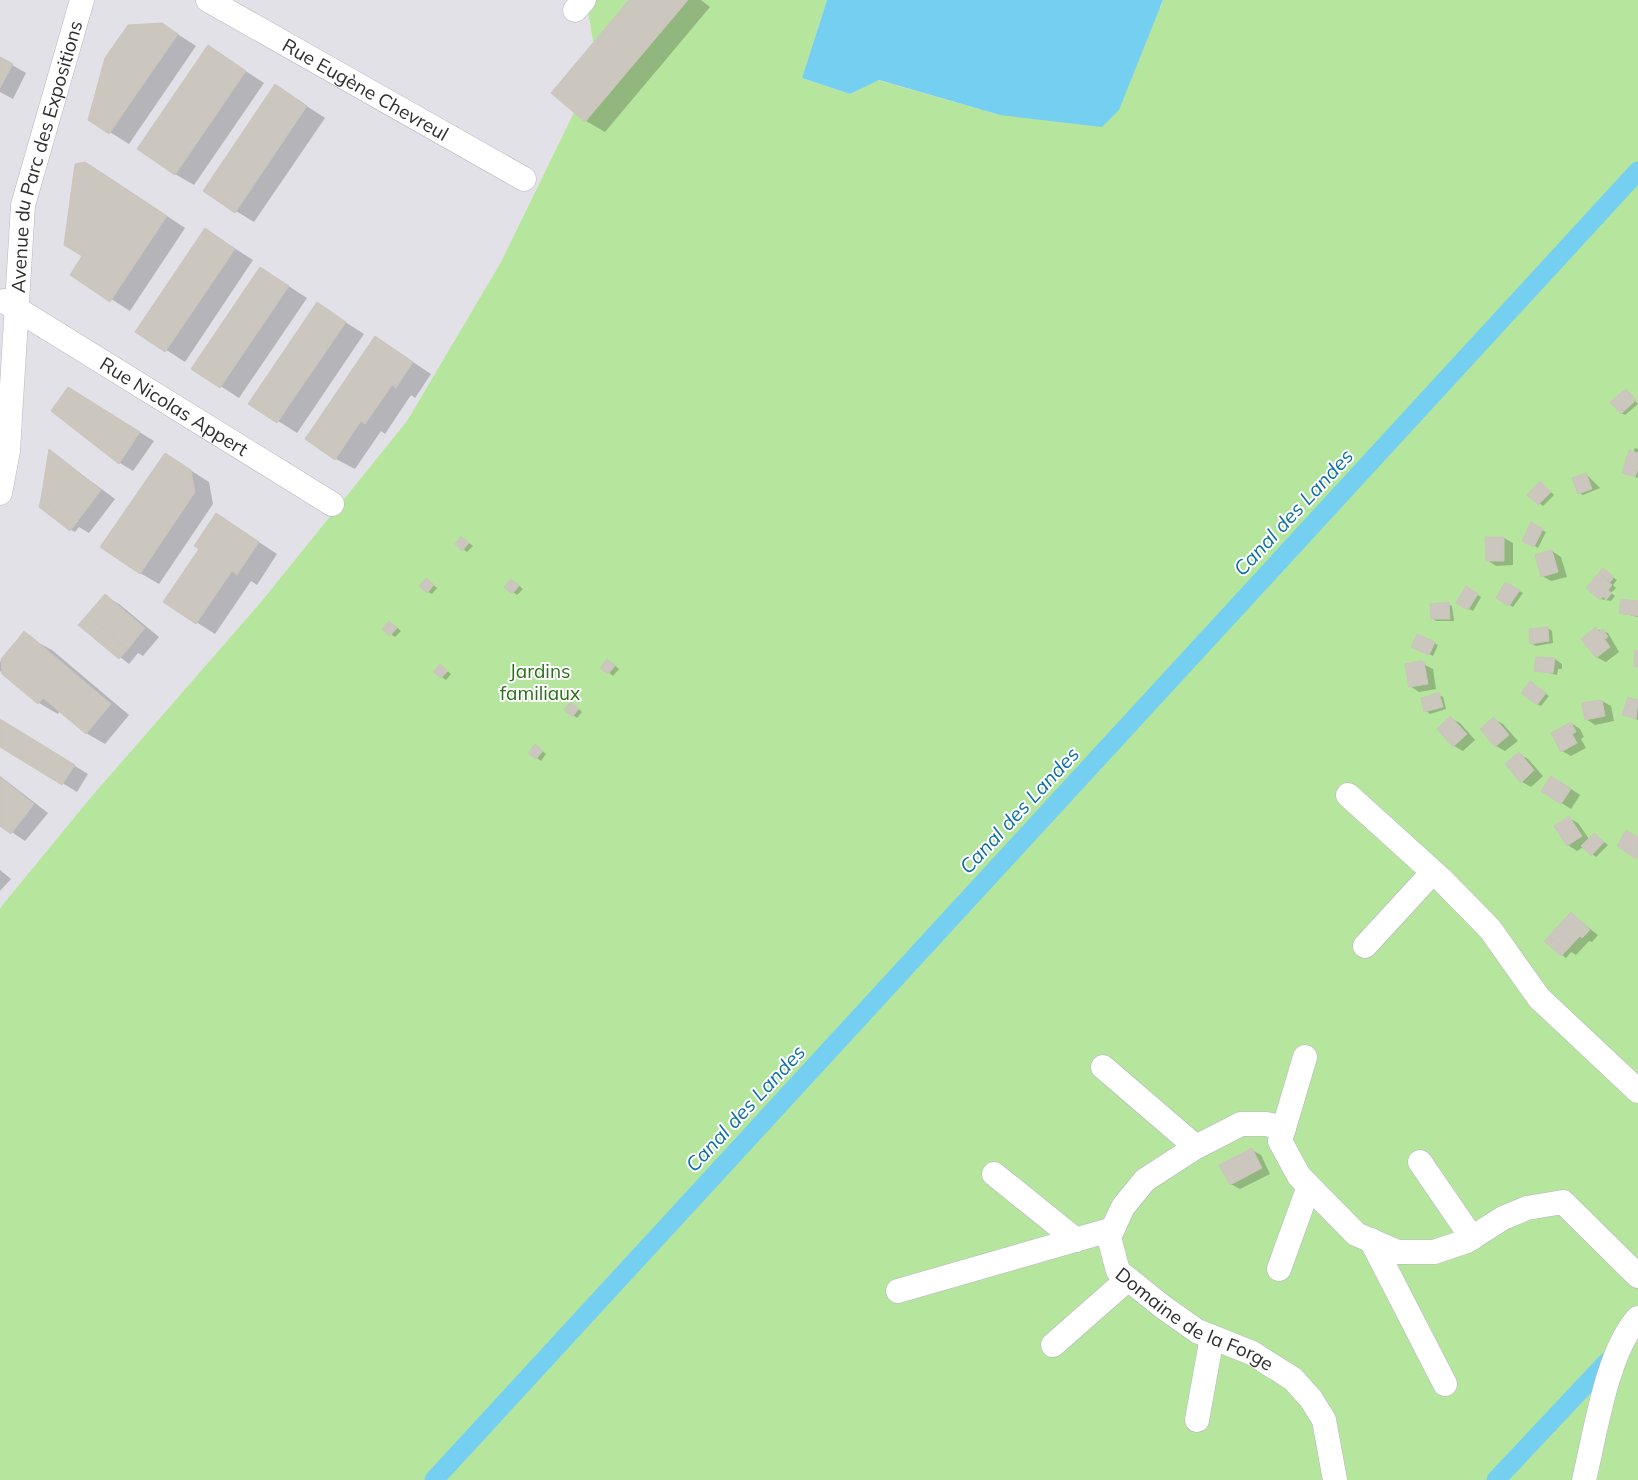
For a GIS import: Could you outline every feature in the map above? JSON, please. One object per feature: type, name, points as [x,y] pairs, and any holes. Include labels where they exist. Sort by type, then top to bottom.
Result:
[{"type":"street","name":"Avenue du Parc des Expositions","points":[[0,493],[8,451],[8,303],[23,205],[82,0]]},
{"type":"street","name":"Rue Eugène Chevreul","points":[[208,0],[524,179]]},
{"type":"street","name":"Rue Nicolas Appert","points":[[8,303],[332,504]]},
{"type":"street","points":[[1348,795],[1433,872],[1490,929],[1539,998],[1638,1091]]},
{"type":"street","points":[[1365,946],[1433,872]]},
{"type":"street","points":[[1305,1057],[1280,1141],[1298,1176],[1356,1234],[1398,1252],[1434,1252],[1472,1238],[1503,1218],[1527,1208],[1563,1202],[1638,1276]]},
{"type":"street","points":[[1103,1067],[1196,1147]]},
{"type":"street","name":"Domaine de la Forge","points":[[1284,1128],[1266,1124],[1241,1124],[1196,1147],[1145,1180],[1123,1207],[1109,1237],[1118,1271],[1128,1279],[1197,1331],[1260,1358],[1293,1379],[1311,1399],[1324,1420],[1335,1480]]},
{"type":"street","points":[[1420,1162],[1472,1238]]},
{"type":"street","points":[[994,1174],[1076,1240]]},
{"type":"street","points":[[1279,1269],[1309,1186]]},
{"type":"street","points":[[898,1291],[1113,1229]]},
{"type":"street","points":[[1371,1240],[1445,1384]]},
{"type":"street","points":[[1053,1345],[1128,1279]]},
{"type":"street","points":[[1584,1480],[1609,1377],[1628,1329],[1638,1318]]},
{"type":"street","points":[[1197,1420],[1212,1337]]},
{"type":"shaded area","points":[[0,0],[586,0],[597,65],[501,262],[407,421],[261,602],[92,796],[0,908]]},
{"type":"green space","name":"Jardins familiaux","points":[[586,0],[827,0],[802,78],[850,94],[878,80],[1000,115],[1161,7],[1163,0],[1638,0],[1638,1480],[0,1480],[0,908],[92,796],[261,602],[407,421],[501,262],[597,65]]},
{"type":"water","points":[[827,0],[1163,0],[1119,110],[1102,127],[1000,115],[879,80],[850,94],[802,78]]},
{"type":"building","points":[[629,0],[688,0],[585,122],[551,93]]},
{"type":"building","points":[[162,23],[178,34],[109,134],[88,120],[105,58],[128,25]]},
{"type":"building","points":[[208,45],[246,71],[175,175],[137,149]]},
{"type":"building","points":[[0,57],[13,64],[0,88]]},
{"type":"building","points":[[275,84],[307,106],[235,213],[203,191]]},
{"type":"building","points":[[85,162],[167,216],[110,302],[70,275],[82,256],[64,245],[75,164]]},
{"type":"building","points":[[205,228],[235,249],[165,352],[135,332]]},
{"type":"building","points":[[260,267],[289,286],[220,388],[191,369]]},
{"type":"building","points":[[317,302],[346,322],[277,423],[248,404]]},
{"type":"building","points":[[375,336],[413,362],[396,388],[392,385],[365,424],[361,421],[335,460],[305,439]]},
{"type":"building","points":[[68,387],[140,432],[119,464],[51,411]]},
{"type":"building","points":[[1626,389],[1636,400],[1621,414],[1610,402]]},
{"type":"building","points":[[49,449],[101,490],[74,526],[41,499]]},
{"type":"building","points":[[1629,450],[1638,453],[1638,469],[1635,477],[1622,473]]},
{"type":"building","points":[[165,453],[191,470],[195,492],[140,574],[100,547]]},
{"type":"building","points":[[1586,473],[1592,489],[1578,494],[1572,478]]},
{"type":"building","points":[[1540,481],[1549,490],[1536,503],[1527,495]]},
{"type":"building","points":[[1549,490],[1551,492],[1538,505],[1536,503]]},
{"type":"building","points":[[41,499],[74,526],[70,531],[39,507]]},
{"type":"building","points":[[216,513],[259,542],[237,575],[232,571],[196,624],[163,602],[199,549],[194,546]]},
{"type":"building","points":[[1531,522],[1543,529],[1534,547],[1522,541]]},
{"type":"building","points":[[461,536],[469,543],[462,551],[455,544]]},
{"type":"building","points":[[1485,537],[1504,537],[1504,561],[1486,561]]},
{"type":"building","points":[[1552,550],[1558,572],[1541,577],[1535,555]]},
{"type":"building","points":[[1603,568],[1614,577],[1610,582],[1599,573]]},
{"type":"building","points":[[1599,573],[1612,585],[1600,600],[1586,588]]},
{"type":"building","points":[[426,578],[434,585],[427,593],[419,586]]},
{"type":"building","points":[[511,579],[519,586],[512,594],[504,587]]},
{"type":"building","points":[[1505,582],[1520,590],[1509,606],[1496,598]]},
{"type":"building","points":[[1466,586],[1478,594],[1468,610],[1456,603]]},
{"type":"building","points":[[1608,590],[1612,593],[1606,600],[1603,596]]},
{"type":"building","points":[[105,594],[145,628],[128,649],[87,615]]},
{"type":"building","points":[[1621,599],[1638,601],[1638,616],[1619,613]]},
{"type":"building","points":[[1449,602],[1450,619],[1431,619],[1430,604]]},
{"type":"building","points":[[87,615],[128,649],[119,659],[78,625]]},
{"type":"building","points":[[389,621],[397,628],[390,636],[382,629]]},
{"type":"building","points":[[1548,627],[1549,641],[1530,644],[1529,629]]},
{"type":"building","points":[[1596,627],[1610,647],[1596,658],[1581,639]]},
{"type":"building","points":[[1603,629],[1608,637],[1605,639],[1599,632]]},
{"type":"building","points":[[24,631],[33,638],[18,639]]},
{"type":"building","points":[[1417,634],[1435,642],[1429,655],[1411,647]]},
{"type":"building","points":[[33,638],[111,704],[86,734],[43,698],[38,704],[2,674],[1,659],[18,639]]},
{"type":"building","points":[[1635,650],[1638,651],[1638,667],[1634,667]]},
{"type":"building","points":[[1536,657],[1555,658],[1553,673],[1534,671]]},
{"type":"building","points":[[607,659],[615,666],[608,674],[600,668]]},
{"type":"building","points":[[1424,662],[1428,684],[1409,687],[1405,664]]},
{"type":"building","points":[[440,664],[448,671],[441,678],[433,672]]},
{"type":"building","points":[[1530,681],[1546,693],[1537,705],[1521,693]]},
{"type":"building","points":[[1439,693],[1443,707],[1424,712],[1421,698]]},
{"type":"building","points":[[1628,697],[1638,700],[1636,719],[1622,715]]},
{"type":"building","points":[[1602,700],[1605,716],[1585,720],[1582,703]]},
{"type":"building","points":[[571,702],[579,709],[572,717],[564,710]]},
{"type":"building","points":[[1450,716],[1467,734],[1453,747],[1437,729]]},
{"type":"building","points":[[1494,717],[1509,735],[1495,747],[1480,729]]},
{"type":"building","points":[[0,719],[75,765],[62,785],[0,747]]},
{"type":"building","points":[[1571,722],[1576,732],[1572,734],[1577,743],[1561,752],[1551,733]]},
{"type":"building","points":[[535,744],[543,751],[536,759],[528,753]]},
{"type":"building","points":[[1519,752],[1534,770],[1521,783],[1505,764]]},
{"type":"building","points":[[1551,776],[1571,789],[1561,804],[1541,791]]},
{"type":"building","points":[[0,777],[34,804],[11,834],[0,826]]},
{"type":"building","points":[[1569,816],[1582,836],[1567,846],[1554,826]]},
{"type":"building","points":[[1626,830],[1638,837],[1638,856],[1636,859],[1617,846]]},
{"type":"building","points":[[1594,833],[1604,842],[1591,856],[1581,846]]},
{"type":"building","points":[[1571,912],[1590,930],[1582,938],[1580,936],[1566,951],[1549,936]]},
{"type":"building","points":[[1549,936],[1566,951],[1561,956],[1544,941]]},
{"type":"building","points":[[1252,1148],[1262,1168],[1230,1185],[1219,1165]]},
{"type":"waterway","name":"Canal des Landes","points":[[434,1480],[1638,171]]},
{"type":"waterway","points":[[1496,1480],[1607,1362]]}]
